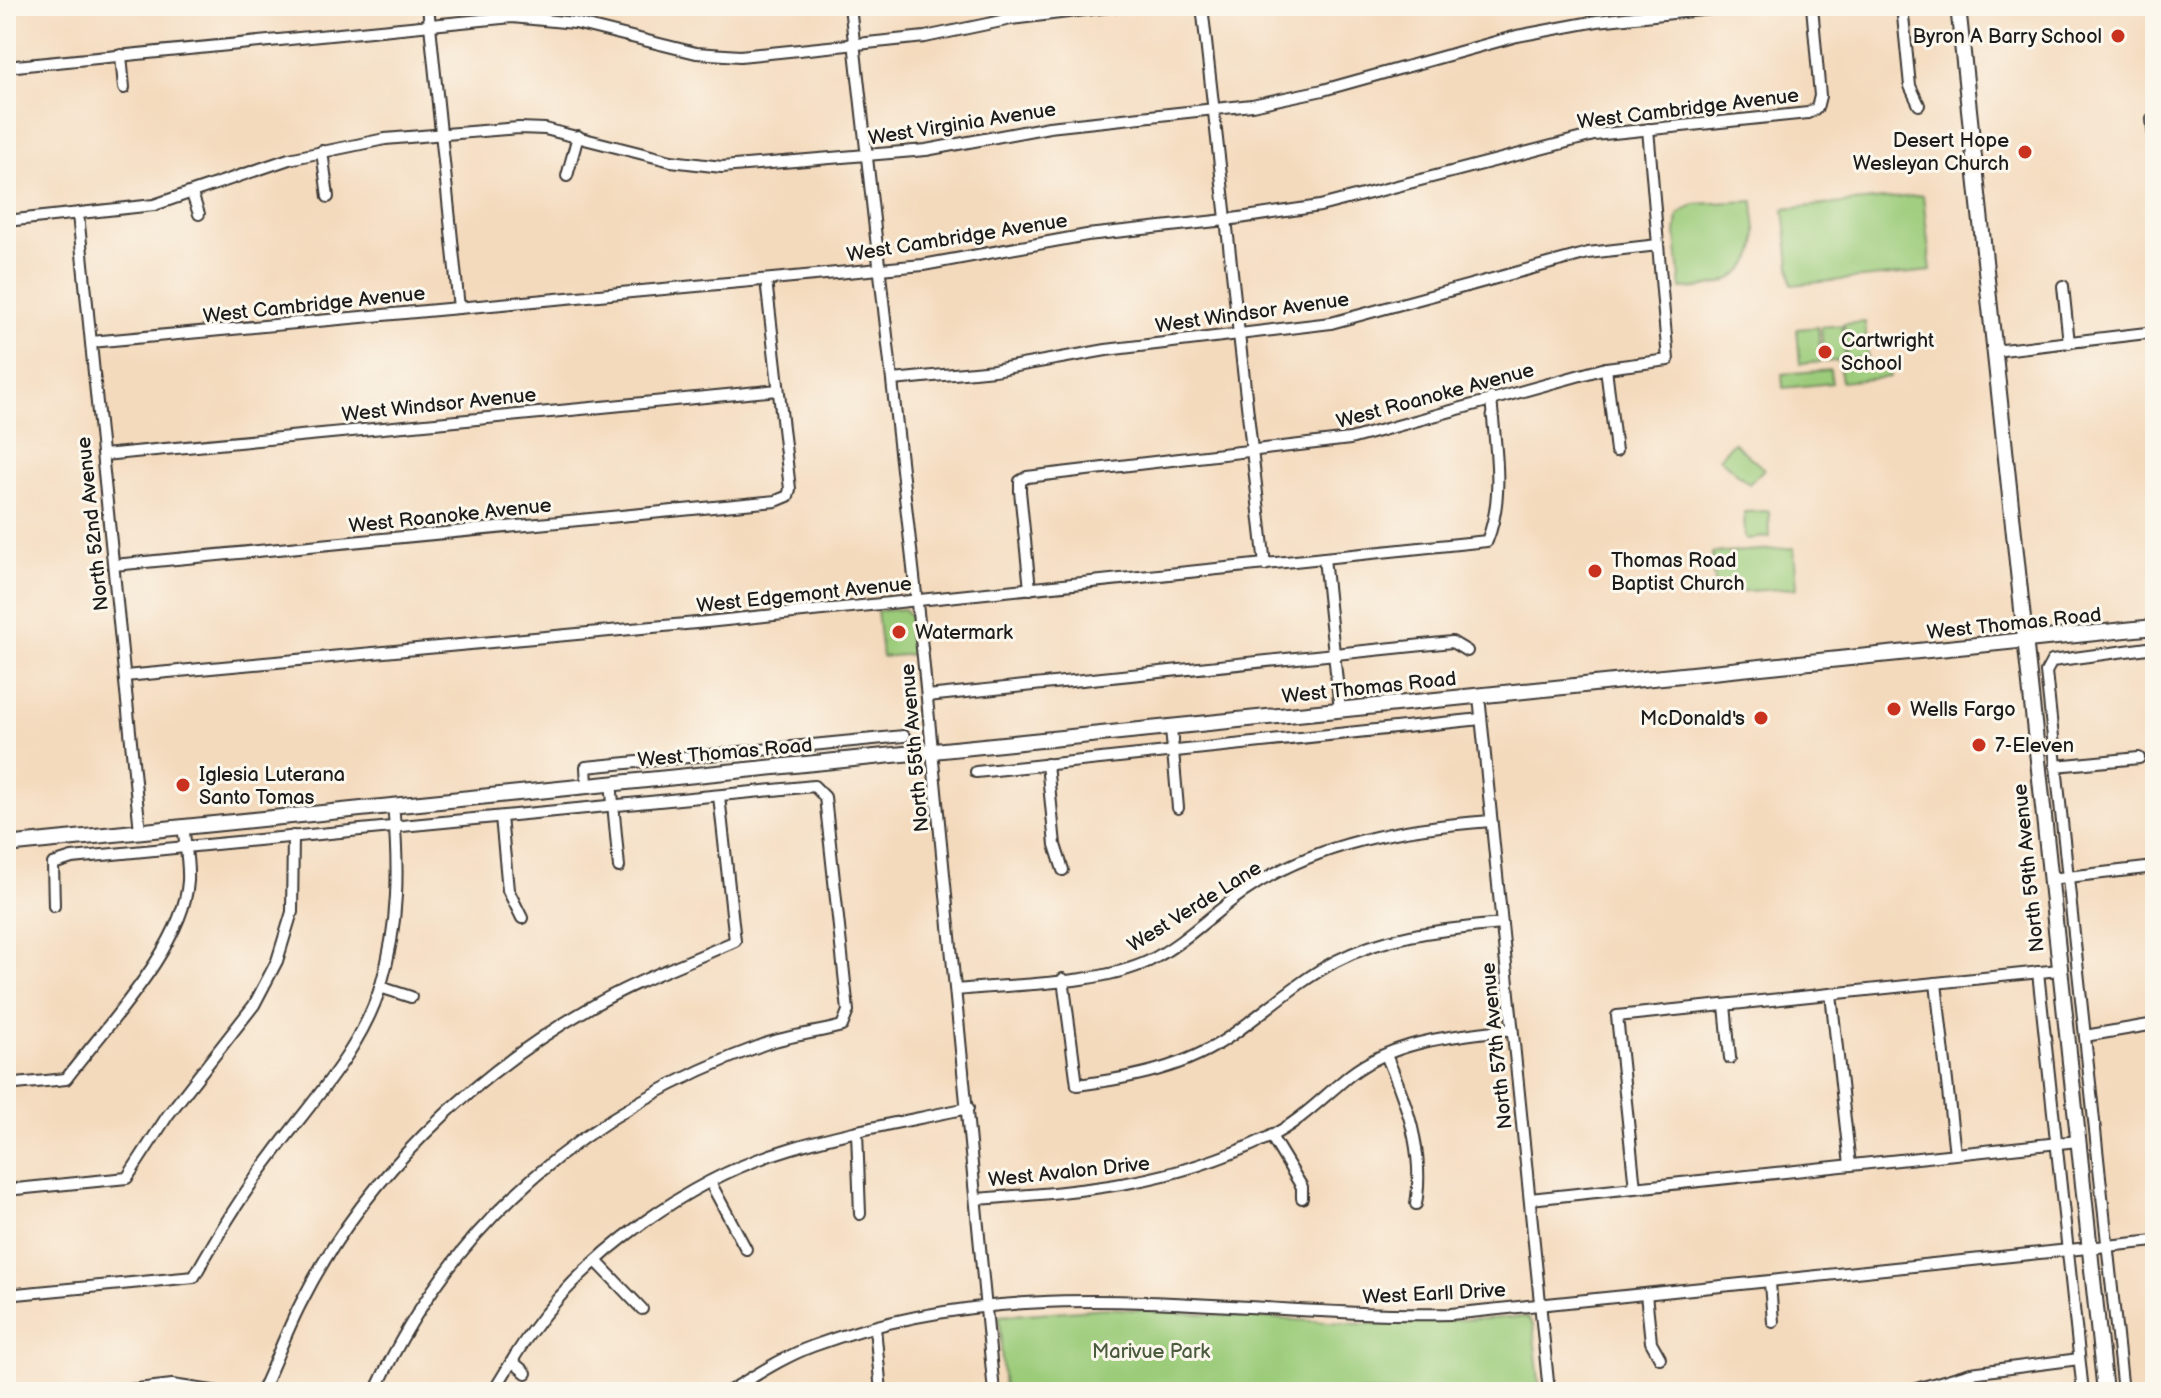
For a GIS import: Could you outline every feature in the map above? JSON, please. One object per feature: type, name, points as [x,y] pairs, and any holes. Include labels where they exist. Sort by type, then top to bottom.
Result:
[{"type":"main road","name":"North 59th Avenue","points":[[1958,6],[2023,643],[2105,1392]]},
{"type":"main road","name":"West Thomas Road","points":[[6,845],[587,784],[933,753],[2023,643],[2155,627]]},
{"type":"street","points":[[428,6],[459,308]]},
{"type":"street","name":"North 55th Avenue","points":[[850,6],[933,753],[994,1392]]},
{"type":"street","points":[[6,67],[512,17],[575,23],[696,53],[740,56],[925,37],[1011,19],[1117,6]]},
{"type":"street","points":[[1202,6],[1265,565]]},
{"type":"street","name":"West Virginia Avenue","points":[[6,221],[154,205],[258,168],[385,139],[519,128],[578,136],[671,161],[722,167],[868,157],[962,144],[1049,127],[1214,110],[1323,90],[1517,36],[1597,21],[1739,6]]},
{"type":"street","name":"West Cambridge Avenue","points":[[91,342],[881,269],[969,257],[1087,235],[1320,206],[1540,146],[1594,135],[1808,113],[1817,108],[1820,96],[1812,6]]},
{"type":"street","points":[[1902,6],[1910,86],[1919,105]]},
{"type":"street","points":[[121,55],[124,88]]},
{"type":"street","points":[[2153,118],[2155,148]]},
{"type":"street","points":[[1648,129],[1658,245]]},
{"type":"street","points":[[567,176],[578,136]]},
{"type":"street","points":[[322,151],[328,197]]},
{"type":"street","points":[[192,194],[199,214]]},
{"type":"street","name":"North 52nd Avenue","points":[[78,214],[140,831]]},
{"type":"street","name":"West Windsor Avenue","points":[[893,380],[994,370],[1067,355],[1331,323],[1588,253],[1658,245]]},
{"type":"street","name":"West Roanoke Avenue","points":[[1030,589],[1020,481],[1095,467],[1350,439],[1606,368],[1668,360],[1658,245]]},
{"type":"street","points":[[766,280],[778,390]]},
{"type":"street","points":[[2063,286],[2069,343]]},
{"type":"street","points":[[1994,351],[2155,332]]},
{"type":"street","points":[[1606,368],[1616,451]]},
{"type":"street","name":"West Windsor Avenue","points":[[103,455],[778,390]]},
{"type":"street","name":"West Roanoke Avenue","points":[[114,565],[776,501],[788,496],[790,489],[778,390]]},
{"type":"street","name":"West Edgemont Avenue","points":[[125,676],[917,601],[1487,541],[1494,523],[1498,482],[1491,398]]},
{"type":"street","points":[[1324,558],[1340,710]]},
{"type":"street","points":[[927,696],[1452,642],[1467,651]]},
{"type":"street","name":"West Thomas Road","points":[[2048,664],[2155,647]]},
{"type":"street","name":"North 59th Avenue","points":[[2048,664],[2066,878],[2123,1392]]},
{"type":"street","name":"North 57th Avenue","points":[[1479,696],[1549,1392]]},
{"type":"street","points":[[976,772],[1481,719]]},
{"type":"street","points":[[1171,728],[1178,808]]},
{"type":"street","name":"West Thomas Road","points":[[587,784],[586,767],[904,736]]},
{"type":"street","points":[[852,741],[854,760]]},
{"type":"street","points":[[2055,766],[2139,758]]},
{"type":"street","points":[[1047,764],[1055,845],[1063,870]]},
{"type":"street","points":[[611,782],[619,867]]},
{"type":"street","name":"West Thomas Road","points":[[54,906],[53,864],[72,858],[814,786],[821,789],[825,797],[848,1011],[842,1026],[768,1043],[692,1074],[643,1099],[536,1173],[507,1199],[463,1250],[407,1326],[375,1392]]},
{"type":"street","points":[[261,1392],[301,1302],[336,1246],[372,1196],[424,1134],[457,1102],[530,1047],[591,1007],[686,959],[735,941],[719,796]]},
{"type":"street","points":[[6,1295],[194,1277],[222,1225],[345,1056],[380,987],[395,922],[399,877],[393,804]]},
{"type":"street","points":[[501,817],[508,890],[522,918]]},
{"type":"street","name":"West Verde Lane","points":[[957,990],[1113,974],[1149,961],[1245,892],[1303,862],[1355,842],[1431,825],[1491,821]]},
{"type":"street","points":[[6,1085],[66,1079],[169,944],[183,909],[188,881],[183,826]]},
{"type":"street","points":[[6,1190],[127,1178],[168,1115],[254,1005],[277,961],[292,912],[293,836]]},
{"type":"street","points":[[2050,879],[2155,867]]},
{"type":"street","points":[[1063,979],[1077,1085],[1135,1078],[1200,1054],[1230,1036],[1295,984],[1381,942],[1419,933],[1501,924]]},
{"type":"street","points":[[1635,1188],[1617,1016],[2059,970]]},
{"type":"street","name":"North 59th Avenue","points":[[2038,972],[2083,1392]]},
{"type":"street","points":[[1936,983],[1955,1154]]},
{"type":"street","points":[[380,987],[411,997]]},
{"type":"street","points":[[1831,994],[1850,1165]]},
{"type":"street","points":[[1725,1005],[1730,1058]]},
{"type":"street","points":[[2085,1036],[2155,1024]]},
{"type":"street","name":"West Avalon Drive","points":[[976,1199],[1114,1188],[1188,1171],[1271,1136],[1321,1102],[1351,1074],[1386,1055],[1416,1042],[1512,1029]]},
{"type":"street","points":[[1386,1055],[1411,1116],[1418,1192],[1416,1204]]},
{"type":"street","points":[[493,1392],[550,1309],[597,1262],[633,1229],[710,1182],[788,1149],[968,1108]]},
{"type":"street","points":[[857,1132],[860,1214]]},
{"type":"street","points":[[1271,1136],[1302,1187],[1302,1198]]},
{"type":"street","points":[[1530,1199],[2078,1141]]},
{"type":"street","points":[[710,1182],[746,1249]]},
{"type":"street","name":"West Earll Drive","points":[[728,1392],[812,1346],[875,1327],[985,1306],[1035,1300],[1123,1299],[1361,1316],[1451,1314],[2155,1241]]},
{"type":"street","points":[[597,1262],[642,1309]]},
{"type":"street","points":[[1770,1283],[1773,1322]]},
{"type":"street","points":[[1646,1294],[1651,1342],[1660,1358]]},
{"type":"street","points":[[875,1327],[881,1392]]},
{"type":"street","points":[[1906,1392],[1971,1373],[2079,1359]]},
{"type":"street","points":[[513,1362],[526,1373]]},
{"type":"street","points":[[112,1392],[172,1385],[219,1392]]},
{"type":"green space","points":[[1923,195],[1931,271],[1792,285],[1784,209]]},
{"type":"green space","points":[[1753,201],[1756,245],[1746,267],[1717,284],[1681,289],[1676,235],[1678,215],[1694,204]]},
{"type":"green space","points":[[1865,322],[1868,358],[1847,359],[1844,324]]},
{"type":"green space","points":[[1842,325],[1845,360],[1824,362],[1821,327]]},
{"type":"green space","points":[[1818,327],[1821,362],[1800,364],[1797,329]]},
{"type":"green space","points":[[1889,363],[1890,377],[1842,382],[1840,368]]},
{"type":"green space","points":[[1830,370],[1832,383],[1783,388],[1782,374]]},
{"type":"green space","points":[[1733,442],[1764,469],[1749,484],[1719,458]]},
{"type":"green space","points":[[1769,511],[1770,537],[1745,539],[1744,512]]},
{"type":"green space","points":[[1794,548],[1797,588],[1715,593],[1712,553]]},
{"type":"green space","points":[[904,609],[910,616],[915,654],[882,657],[877,611]]},
{"type":"green space","name":"Marivue Park","points":[[1106,1308],[1361,1324],[1527,1317],[1533,1325],[1540,1392],[1004,1392],[999,1316]]},
{"type":"place","name":"Byron A Barry School","points":[[2118,36]]},
{"type":"place","name":"Desert Hope Wesleyan Church","points":[[2025,152]]},
{"type":"place","name":"Cartwright School","points":[[1825,352]]},
{"type":"place","name":"Thomas Road Baptist Church","points":[[1595,571]]},
{"type":"place","name":"Watermark","points":[[899,632]]},
{"type":"place","name":"Wells Fargo","points":[[1894,709]]},
{"type":"place","name":"McDonald's","points":[[1761,718]]},
{"type":"place","name":"7-Eleven","points":[[1979,745]]},
{"type":"place","name":"Iglesia Luterana Santo Tomas","points":[[183,785]]}]
